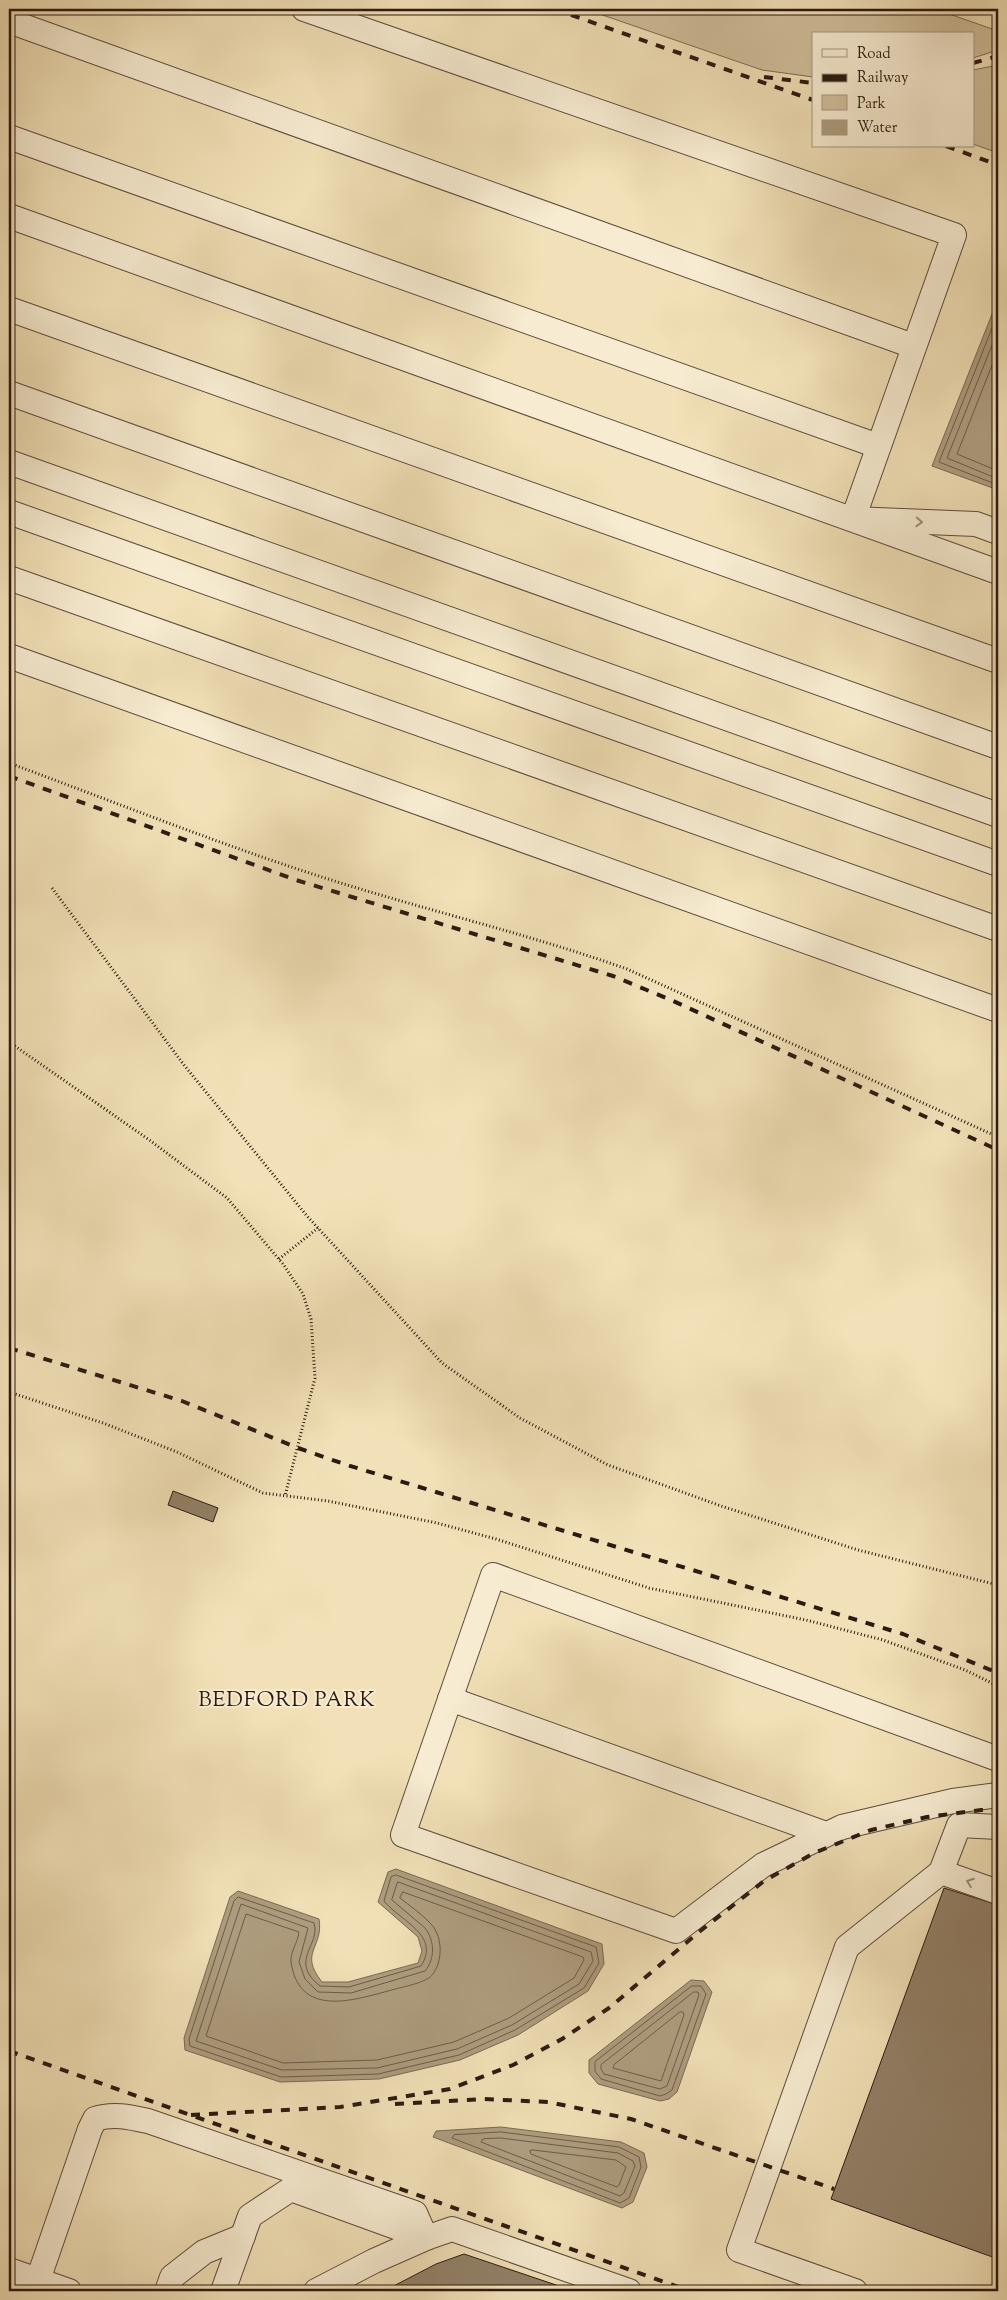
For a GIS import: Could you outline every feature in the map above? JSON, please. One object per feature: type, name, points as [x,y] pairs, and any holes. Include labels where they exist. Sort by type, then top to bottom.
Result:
[{"type":"street","points":[[304,9],[954,235],[853,519]]},
{"type":"street","points":[[9,21],[913,346]]},
{"type":"street","points":[[9,137],[878,446]]},
{"type":"street","points":[[9,216],[998,572]]},
{"type":"street","points":[[9,308],[998,661]]},
{"type":"street","points":[[9,393],[998,746]]},
{"type":"street","points":[[9,462],[998,815]]},
{"type":"street","points":[[9,512],[998,864]]},
{"type":"street","points":[[853,519],[976,524],[998,532]]},
{"type":"street","points":[[9,578],[998,929]]},
{"type":"street","points":[[9,656],[998,1010]]},
{"type":"street","points":[[998,1758],[493,1575],[403,1835],[676,1931],[763,1865],[842,1827],[953,1801],[998,1795]]},
{"type":"street","points":[[450,1699],[826,1834]]},
{"type":"street","points":[[855,2291],[739,2250],[847,1947],[941,1872],[959,1825],[998,1827]]},
{"type":"street","points":[[941,1872],[998,1892]]},
{"type":"street","points":[[38,2280],[90,2129],[95,2120],[106,2115],[129,2116],[148,2121],[415,2213],[426,2238]]},
{"type":"street","points":[[223,2291],[250,2216],[290,2189],[426,2238]]},
{"type":"street","points":[[316,2291],[374,2261],[426,2238],[452,2230],[629,2291]]},
{"type":"street","points":[[167,2291],[172,2277],[204,2252],[243,2236]]},
{"type":"street","points":[[9,2270],[69,2291]]},
{"type":"path","points":[[9,763],[271,860],[345,884],[577,951],[627,969],[998,1138]]},
{"type":"path","points":[[52,888],[184,1065],[318,1228],[442,1363],[520,1418],[608,1465],[721,1506],[858,1550],[998,1585]]},
{"type":"path","points":[[9,1042],[148,1139],[227,1198],[279,1260],[303,1294],[311,1319],[315,1356],[314,1382],[285,1496]]},
{"type":"path","points":[[279,1260],[318,1228]]},
{"type":"path","points":[[9,1392],[103,1423],[177,1452],[263,1493],[328,1500],[436,1523],[496,1539],[649,1588],[806,1620],[883,1640],[965,1670],[998,1686]]},
{"type":"green space","points":[[585,9],[935,9],[998,31],[998,50],[974,58],[974,32],[812,32],[812,77],[762,70]]},
{"type":"green space","points":[[998,65],[998,153],[974,144],[974,70]]},
{"type":"water","points":[[998,299],[998,490],[932,466]]},
{"type":"water","points":[[396,1869],[602,1944],[604,1964],[588,1991],[518,2035],[460,2060],[379,2079],[280,2082],[185,2050],[184,2038],[230,1897],[238,1891],[319,1919],[320,1929],[312,1957],[315,1972],[322,1982],[348,1982],[418,1963],[422,1951],[418,1937],[378,1902],[388,1872]]},
{"type":"water","points":[[691,1980],[704,1981],[712,1992],[677,2092],[669,2099],[660,2101],[598,2084],[589,2073],[589,2060]]},
{"type":"water","points":[[501,2127],[621,2142],[644,2153],[647,2167],[633,2202],[622,2208],[433,2137],[436,2131]]},
{"type":"building","points":[[173,1491],[218,1508],[213,1522],[168,1505]]},
{"type":"building","points":[[944,1888],[998,1905],[998,2259],[831,2199]]},
{"type":"building","points":[[464,2254],[568,2289],[567,2291],[384,2291],[436,2264]]},
{"type":"railway","points":[[554,9],[812,100]]},
{"type":"railway","points":[[974,63],[998,56]]},
{"type":"railway","points":[[764,77],[812,83]]},
{"type":"railway","points":[[951,148],[998,165]]},
{"type":"railway","points":[[9,776],[296,880],[613,976],[671,1000],[998,1150]]},
{"type":"railway","points":[[9,1348],[182,1401],[298,1448],[347,1465],[903,1634],[998,1673]]},
{"type":"railway","points":[[191,2115],[340,2107],[450,2089],[513,2065],[562,2039],[609,2008],[699,1932],[764,1881],[814,1853],[871,1830],[927,1817],[981,1810],[998,1810]]},
{"type":"railway","points":[[9,2051],[690,2291]]},
{"type":"railway","points":[[395,2104],[483,2099],[548,2102],[631,2119],[834,2189]]},
{"type":"district","name":"BEDFORD PARK","points":[[287,1699]]}]
